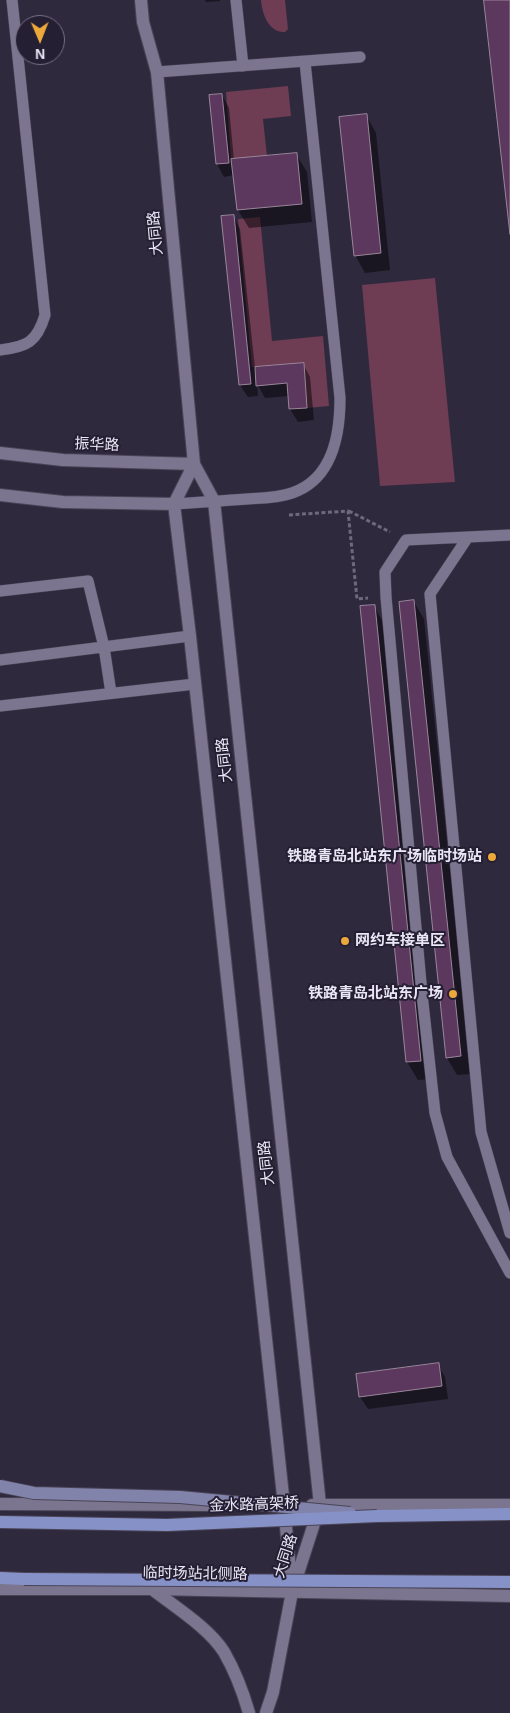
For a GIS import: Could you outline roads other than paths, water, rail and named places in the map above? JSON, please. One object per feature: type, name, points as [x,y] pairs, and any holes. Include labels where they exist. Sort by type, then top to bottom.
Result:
[{"type":"main road","points":[[0,1486],[34,1493],[180,1497],[377,1516]]},
{"type":"main road","name":"金水路高架桥","points":[[0,1522],[167,1525],[377,1516],[510,1514]]},
{"type":"main road","points":[[0,1578],[510,1582]]},
{"type":"street","name":"大同路","points":[[141,0],[143,22],[157,72],[194,464],[214,502],[320,1505],[292,1592]]},
{"type":"street","name":"振华路","points":[[0,453],[63,460],[194,464]]},
{"type":"street","points":[[0,495],[63,502],[174,504],[194,464]]},
{"type":"street","name":"大同路","points":[[174,504],[196,684],[292,1592]]},
{"type":"street","points":[[0,1504],[510,1505]]},
{"type":"street","points":[[0,1588],[24,1579]]},
{"type":"street","name":"临时场站北侧路","points":[[0,1588],[510,1596]]},
{"type":"street","points":[[152,1589],[205,1631],[224,1652],[242,1690],[249,1713]]},
{"type":"street","points":[[266,1713],[273,1692],[292,1592]]},
{"type":"lane","points":[[0,350],[22,346],[34,339],[45,315],[12,0]]},
{"type":"lane","points":[[236,0],[243,66]]},
{"type":"lane","points":[[157,72],[360,57]]},
{"type":"lane","points":[[174,504],[274,497],[292,493],[304,488],[316,478],[328,462],[334,448],[338,433],[340,398],[305,62]]},
{"type":"lane","points":[[510,536],[406,540],[385,572],[422,994],[435,1113],[448,1157],[510,1273]]},
{"type":"lane","points":[[468,537],[430,594],[482,1132],[510,1233]]},
{"type":"lane","points":[[0,591],[88,581],[104,647],[111,694]]},
{"type":"lane","points":[[0,660],[190,636]]},
{"type":"lane","points":[[0,706],[196,684]]},
{"type":"place","name":"铁路青岛北站东广场临时场站","points":[[492,857]]},
{"type":"place","name":"网约车接单区","points":[[345,941]]},
{"type":"place","name":"铁路青岛北站东广场","points":[[453,994]]}]
